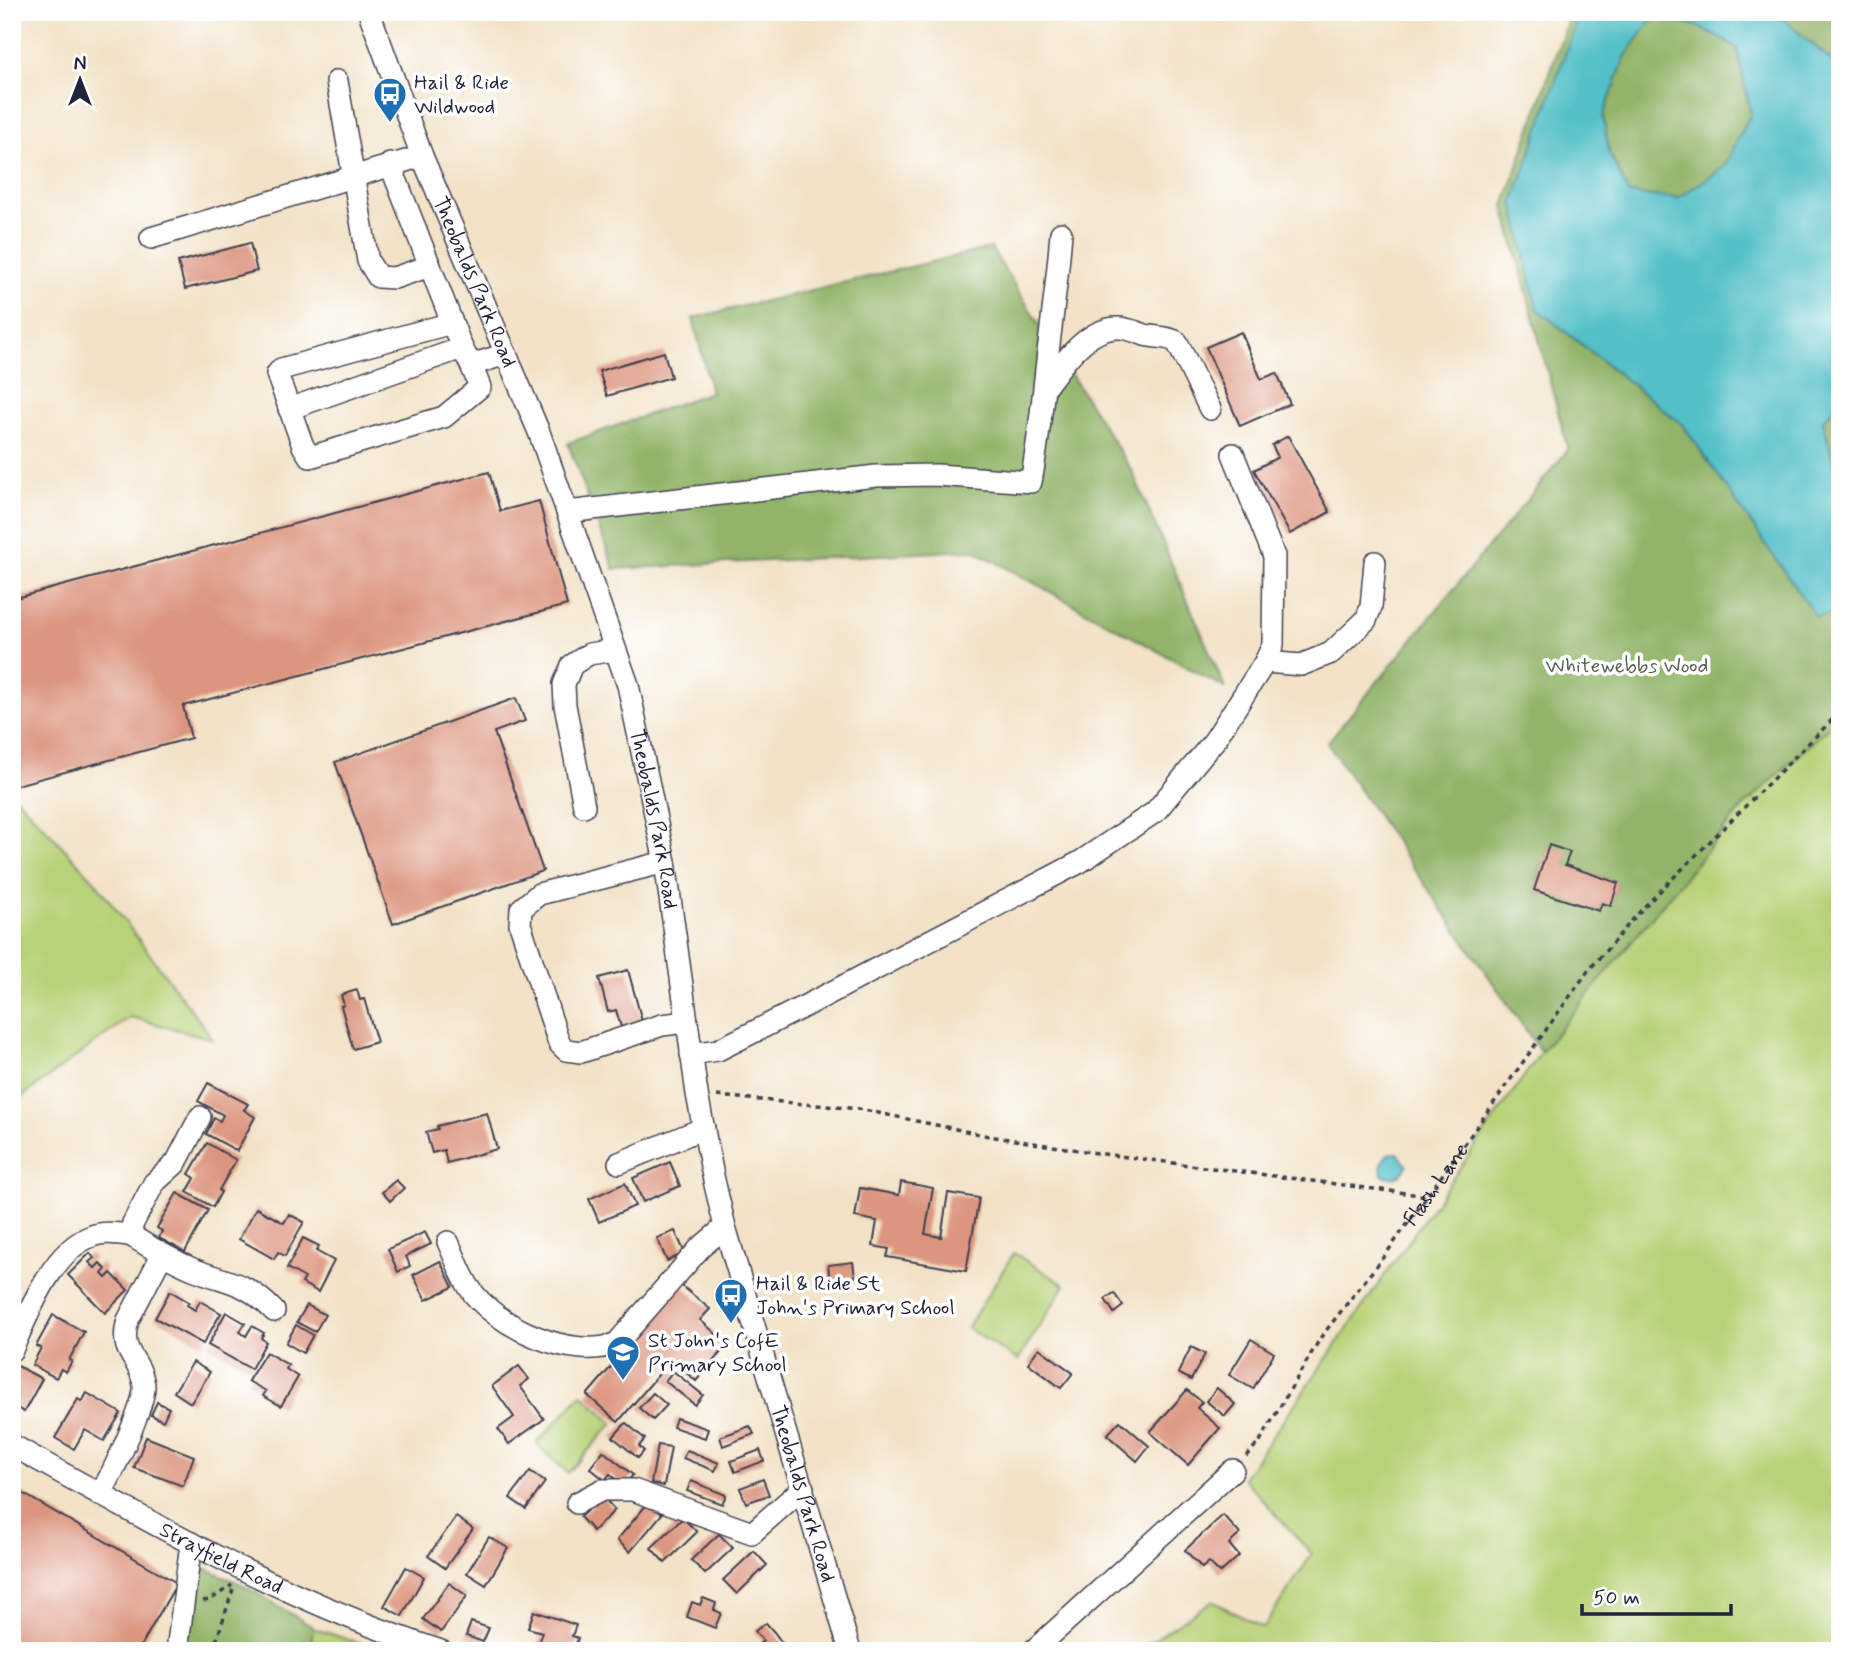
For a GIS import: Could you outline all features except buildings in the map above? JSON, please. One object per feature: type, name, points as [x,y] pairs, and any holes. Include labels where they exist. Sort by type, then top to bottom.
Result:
[{"type":"street","name":"Theobalds Park Road","points":[[369,12],[422,156],[539,432],[628,685],[665,862],[697,1094],[725,1227],[850,1651]]},
{"type":"street","points":[[337,81],[368,261],[378,277],[394,278],[430,266]]},
{"type":"street","points":[[151,238],[422,156]]},
{"type":"street","points":[[390,164],[480,387],[444,417],[310,457],[303,446],[277,374],[281,369],[452,323]]},
{"type":"street","points":[[567,512],[876,476],[937,475],[1031,482],[1040,433],[1061,233]]},
{"type":"street","points":[[1045,387],[1065,360],[1097,333],[1120,328],[1149,336],[1170,338],[1177,342],[1210,409]]},
{"type":"street","points":[[289,409],[466,357],[506,354]]},
{"type":"street","points":[[691,1054],[718,1050],[849,983],[1080,862],[1156,812],[1214,741],[1273,645],[1274,556],[1233,454]]},
{"type":"street","points":[[1265,662],[1301,665],[1331,653],[1366,620],[1371,607],[1375,562]]},
{"type":"street","points":[[584,806],[565,705],[564,684],[572,665],[589,654],[615,650]]},
{"type":"street","points":[[665,862],[538,894],[521,909],[520,924],[559,1043],[566,1050],[581,1052],[662,1025],[687,1022]]},
{"type":"street","points":[[130,1235],[133,1223],[154,1183],[176,1163],[200,1117]]},
{"type":"street","points":[[619,1163],[704,1128]]},
{"type":"street","points":[[448,1242],[469,1289],[488,1308],[536,1336],[554,1343],[593,1349],[617,1343],[700,1248],[725,1227]]},
{"type":"street","points":[[12,1350],[35,1299],[53,1269],[74,1247],[101,1233],[130,1235],[162,1255],[194,1270],[245,1287],[258,1295],[274,1311]]},
{"type":"street","points":[[100,1494],[115,1469],[144,1393],[141,1371],[125,1344],[125,1330],[162,1255]]},
{"type":"street","name":"Strayfield Road","points":[[12,1445],[191,1543],[308,1600],[401,1638],[441,1651]]},
{"type":"street","points":[[1033,1651],[1233,1470]]},
{"type":"street","points":[[577,1503],[602,1490],[633,1490],[752,1533],[803,1488]]},
{"type":"street","points":[[177,1651],[191,1543]]},
{"type":"path","name":"Flash Lane","points":[[1233,1470],[1260,1441],[1321,1337],[1388,1251],[1588,971],[1643,908],[1840,712]]},
{"type":"path","points":[[697,1094],[859,1110],[989,1136],[1091,1152],[1428,1196]]},
{"type":"path","points":[[183,1603],[210,1600],[234,1584],[213,1651]]},
{"type":"green space","name":"Whitewebbs Wood","points":[[1568,12],[1577,12],[1578,17],[1537,309],[1683,425],[1816,616],[1840,613],[1840,716],[1740,810],[1541,1052],[1327,743],[1568,450],[1504,206],[1569,16]],"holes":[[[1549,845],[1569,852],[1565,865],[1618,883],[1611,905],[1602,903],[1599,911],[1534,890]]]},
{"type":"green space","points":[[1775,12],[1840,12],[1840,68]]},
{"type":"green space","points":[[1653,18],[1697,26],[1738,48],[1751,114],[1724,167],[1678,198],[1629,194],[1609,152],[1603,117],[1625,57]]},
{"type":"green space","points":[[1840,165],[1840,236],[1837,234],[1835,196]]},
{"type":"green space","points":[[991,248],[1132,471],[1225,688],[974,550],[614,569],[568,443],[711,392],[693,318]]},
{"type":"green space","points":[[1840,403],[1840,489],[1823,420]]},
{"type":"green space","points":[[1840,716],[1840,1651],[1137,1651],[1212,1601],[1263,1628],[1312,1554],[1243,1478],[1541,1052],[1740,810]]},
{"type":"green space","points":[[12,793],[94,880],[213,1039],[130,1017],[12,1104]]},
{"type":"green space","points":[[1014,1253],[1065,1285],[1018,1360],[967,1328]]},
{"type":"green space","points":[[582,1394],[613,1423],[568,1473],[536,1444]]},
{"type":"green space","points":[[196,1564],[241,1584],[313,1627],[310,1651],[181,1651]]},
{"type":"green space","points":[[313,1628],[382,1651],[310,1651]]},
{"type":"water","points":[[1577,12],[1775,12],[1840,68],[1840,165],[1835,196],[1837,233],[1840,236],[1840,403],[1823,420],[1840,489],[1840,613],[1816,617],[1683,425],[1537,309],[1513,202],[1578,17]],"holes":[[[1653,18],[1697,26],[1737,48],[1751,114],[1724,167],[1678,198],[1629,194],[1609,152],[1603,117],[1625,57]]]},
{"type":"water","points":[[1398,1153],[1407,1166],[1402,1173],[1394,1178],[1382,1175],[1381,1163],[1388,1154]]},
{"type":"place","name":"Hail & Ride Wildwood","points":[[390,124]]},
{"type":"place","name":"Hail & Ride St John's Primary School","points":[[731,1325]]},
{"type":"place","name":"St John's CofE Primary School","points":[[623,1382]]}]
